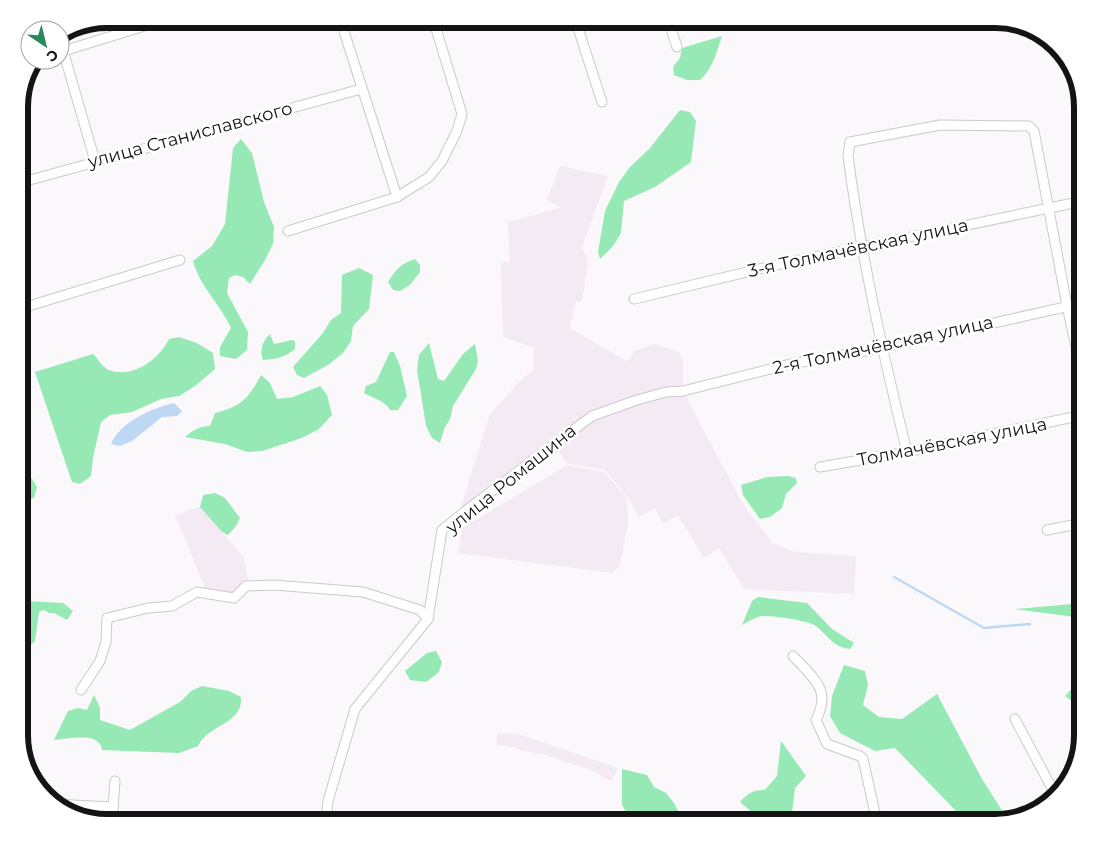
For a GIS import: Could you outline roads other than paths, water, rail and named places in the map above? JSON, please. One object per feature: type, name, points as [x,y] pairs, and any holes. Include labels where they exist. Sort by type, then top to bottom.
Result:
[{"type":"street","points":[[70,49],[137,28]]},
{"type":"street","points":[[343,28],[397,197]]},
{"type":"street","points":[[288,231],[397,197],[430,177],[442,161],[458,131],[462,114],[436,28]]},
{"type":"street","points":[[578,28],[602,102]]},
{"type":"street","points":[[671,28],[677,47]]},
{"type":"street","points":[[68,70],[95,161]]},
{"type":"street","name":"улица Станиславского","points":[[28,180],[361,89]]},
{"type":"street","points":[[907,452],[882,348],[862,248],[848,156],[850,142],[940,126],[1029,126],[1034,131],[1047,208],[1074,338]]},
{"type":"street","name":"3-я Толмачёвская улица","points":[[634,299],[780,264],[1074,203]]},
{"type":"street","points":[[28,306],[180,260]]},
{"type":"street","name":"2-я Толмачёвская улица","points":[[682,391],[790,364],[882,348],[1074,305]]},
{"type":"street","name":"улица Ромашина","points":[[428,619],[442,530],[592,416],[637,400],[666,392],[682,391]]},
{"type":"street","name":"Толмачёвская улица","points":[[820,467],[907,452],[1074,417]]},
{"type":"street","points":[[1047,530],[1074,525]]},
{"type":"street","points":[[81,690],[100,661],[106,642],[107,618],[148,608],[172,606],[197,592],[234,598],[246,586],[274,585],[363,592],[420,610],[428,619],[355,709],[328,801],[327,814]]},
{"type":"street","points":[[793,656],[822,690],[823,699],[816,720],[826,744],[864,759],[875,814]]},
{"type":"street","points":[[1016,719],[1052,789]]},
{"type":"street","points":[[113,814],[115,781]]},
{"type":"street","points":[[71,805],[113,807]]},
{"type":"water","points":[[174,403],[182,411],[177,416],[162,417],[132,441],[120,446],[111,444],[115,436],[122,429],[138,417],[156,408]]},
{"type":"waterway","points":[[894,577],[984,628],[1030,624]]}]
